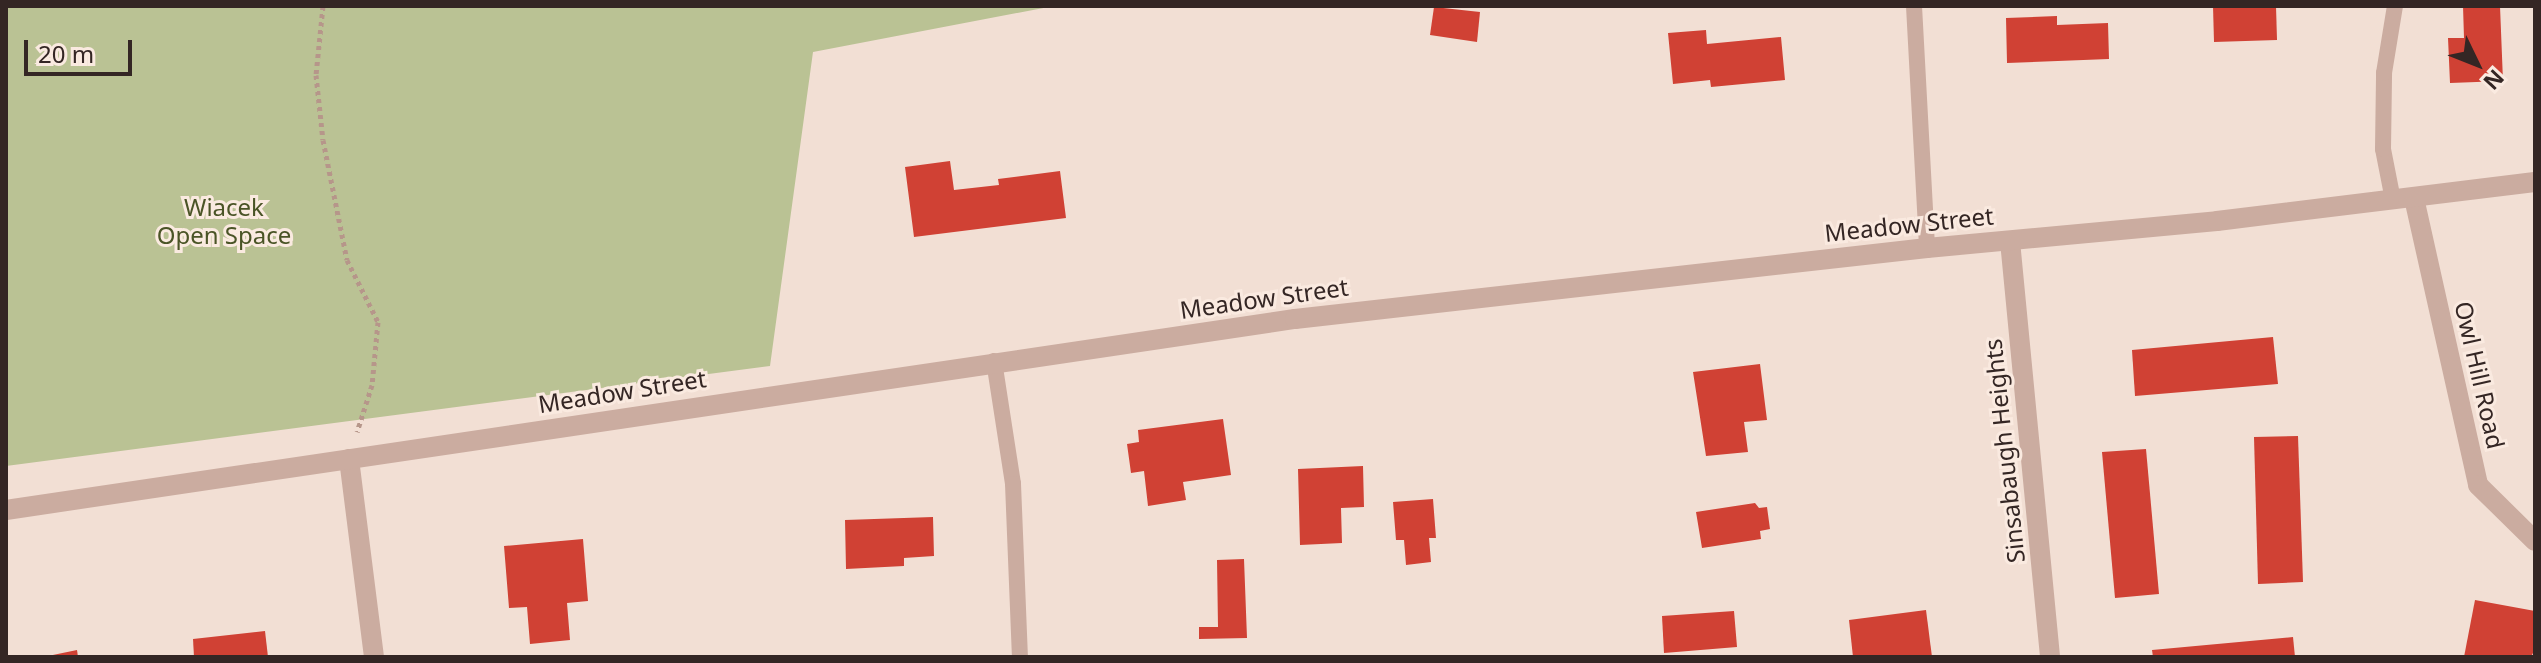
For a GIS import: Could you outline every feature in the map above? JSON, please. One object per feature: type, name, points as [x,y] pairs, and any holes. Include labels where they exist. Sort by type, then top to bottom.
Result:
[{"type":"street","name":"Meadow Street","points":[[6,510],[994,361],[1482,296],[2404,199],[2535,182]]},
{"type":"street","name":"Owl Hill Road","points":[[2404,199],[2478,485],[2535,541]]},
{"type":"street","name":"Sinsabaugh Heights","points":[[2010,241],[2050,657]]},
{"type":"street","points":[[349,459],[374,657]]},
{"type":"lane","points":[[1914,6],[1927,248]]},
{"type":"lane","points":[[2395,6],[2384,73],[2383,149],[2404,199]]},
{"type":"lane","points":[[994,361],[1013,484],[1020,657]]},
{"type":"path","points":[[323,6],[316,75],[323,140],[347,260],[378,322],[372,385],[349,459]]},
{"type":"green space","name":"Wiacek Open Space","points":[[6,6],[1054,6],[813,52],[770,366],[6,466]]},
{"type":"building","points":[[2213,6],[2276,6],[2277,40],[2214,42]]},
{"type":"building","points":[[2463,6],[2500,6],[2503,81],[2450,83],[2448,38],[2464,38]]},
{"type":"building","points":[[1434,7],[1480,12],[1477,42],[1430,35]]},
{"type":"building","points":[[2057,16],[2057,25],[2108,23],[2109,59],[2007,63],[2006,18]]},
{"type":"building","points":[[1706,30],[1707,44],[1781,37],[1785,80],[1711,87],[1710,80],[1673,84],[1668,33]]},
{"type":"building","points":[[950,161],[954,190],[999,185],[998,179],[1060,171],[1066,218],[914,237],[905,167]]},
{"type":"building","points":[[2273,337],[2278,384],[2135,396],[2132,350]]},
{"type":"building","points":[[1760,364],[1767,420],[1744,422],[1748,452],[1706,456],[1693,372]]},
{"type":"building","points":[[1223,419],[1231,475],[1183,482],[1186,500],[1148,506],[1144,471],[1131,473],[1127,444],[1139,442],[1138,430]]},
{"type":"building","points":[[2298,436],[2303,582],[2258,584],[2254,437]]},
{"type":"building","points":[[2146,449],[2159,594],[2115,598],[2102,452]]},
{"type":"building","points":[[1363,466],[1364,507],[1341,508],[1342,543],[1300,545],[1298,469]]},
{"type":"building","points":[[1433,499],[1436,538],[1429,538],[1431,562],[1406,565],[1404,540],[1396,540],[1393,502]]},
{"type":"building","points":[[1755,503],[1759,508],[1767,507],[1770,529],[1760,531],[1761,539],[1702,548],[1696,512]]},
{"type":"building","points":[[933,517],[934,556],[904,558],[904,566],[846,569],[845,520]]},
{"type":"building","points":[[583,539],[588,601],[567,603],[570,640],[530,644],[527,607],[509,608],[504,546]]},
{"type":"building","points":[[1244,559],[1247,638],[1199,639],[1199,627],[1218,627],[1217,560]]},
{"type":"building","points":[[2475,600],[2535,611],[2535,649],[2531,657],[2464,657]]},
{"type":"building","points":[[1926,610],[1932,657],[1853,657],[1849,620]]},
{"type":"building","points":[[1734,611],[1737,647],[1664,653],[1662,616]]},
{"type":"building","points":[[265,631],[268,657],[194,657],[193,639]]},
{"type":"building","points":[[2293,637],[2295,657],[2153,657],[2152,650]]},
{"type":"building","points":[[77,650],[78,657],[48,657],[48,656]]}]
